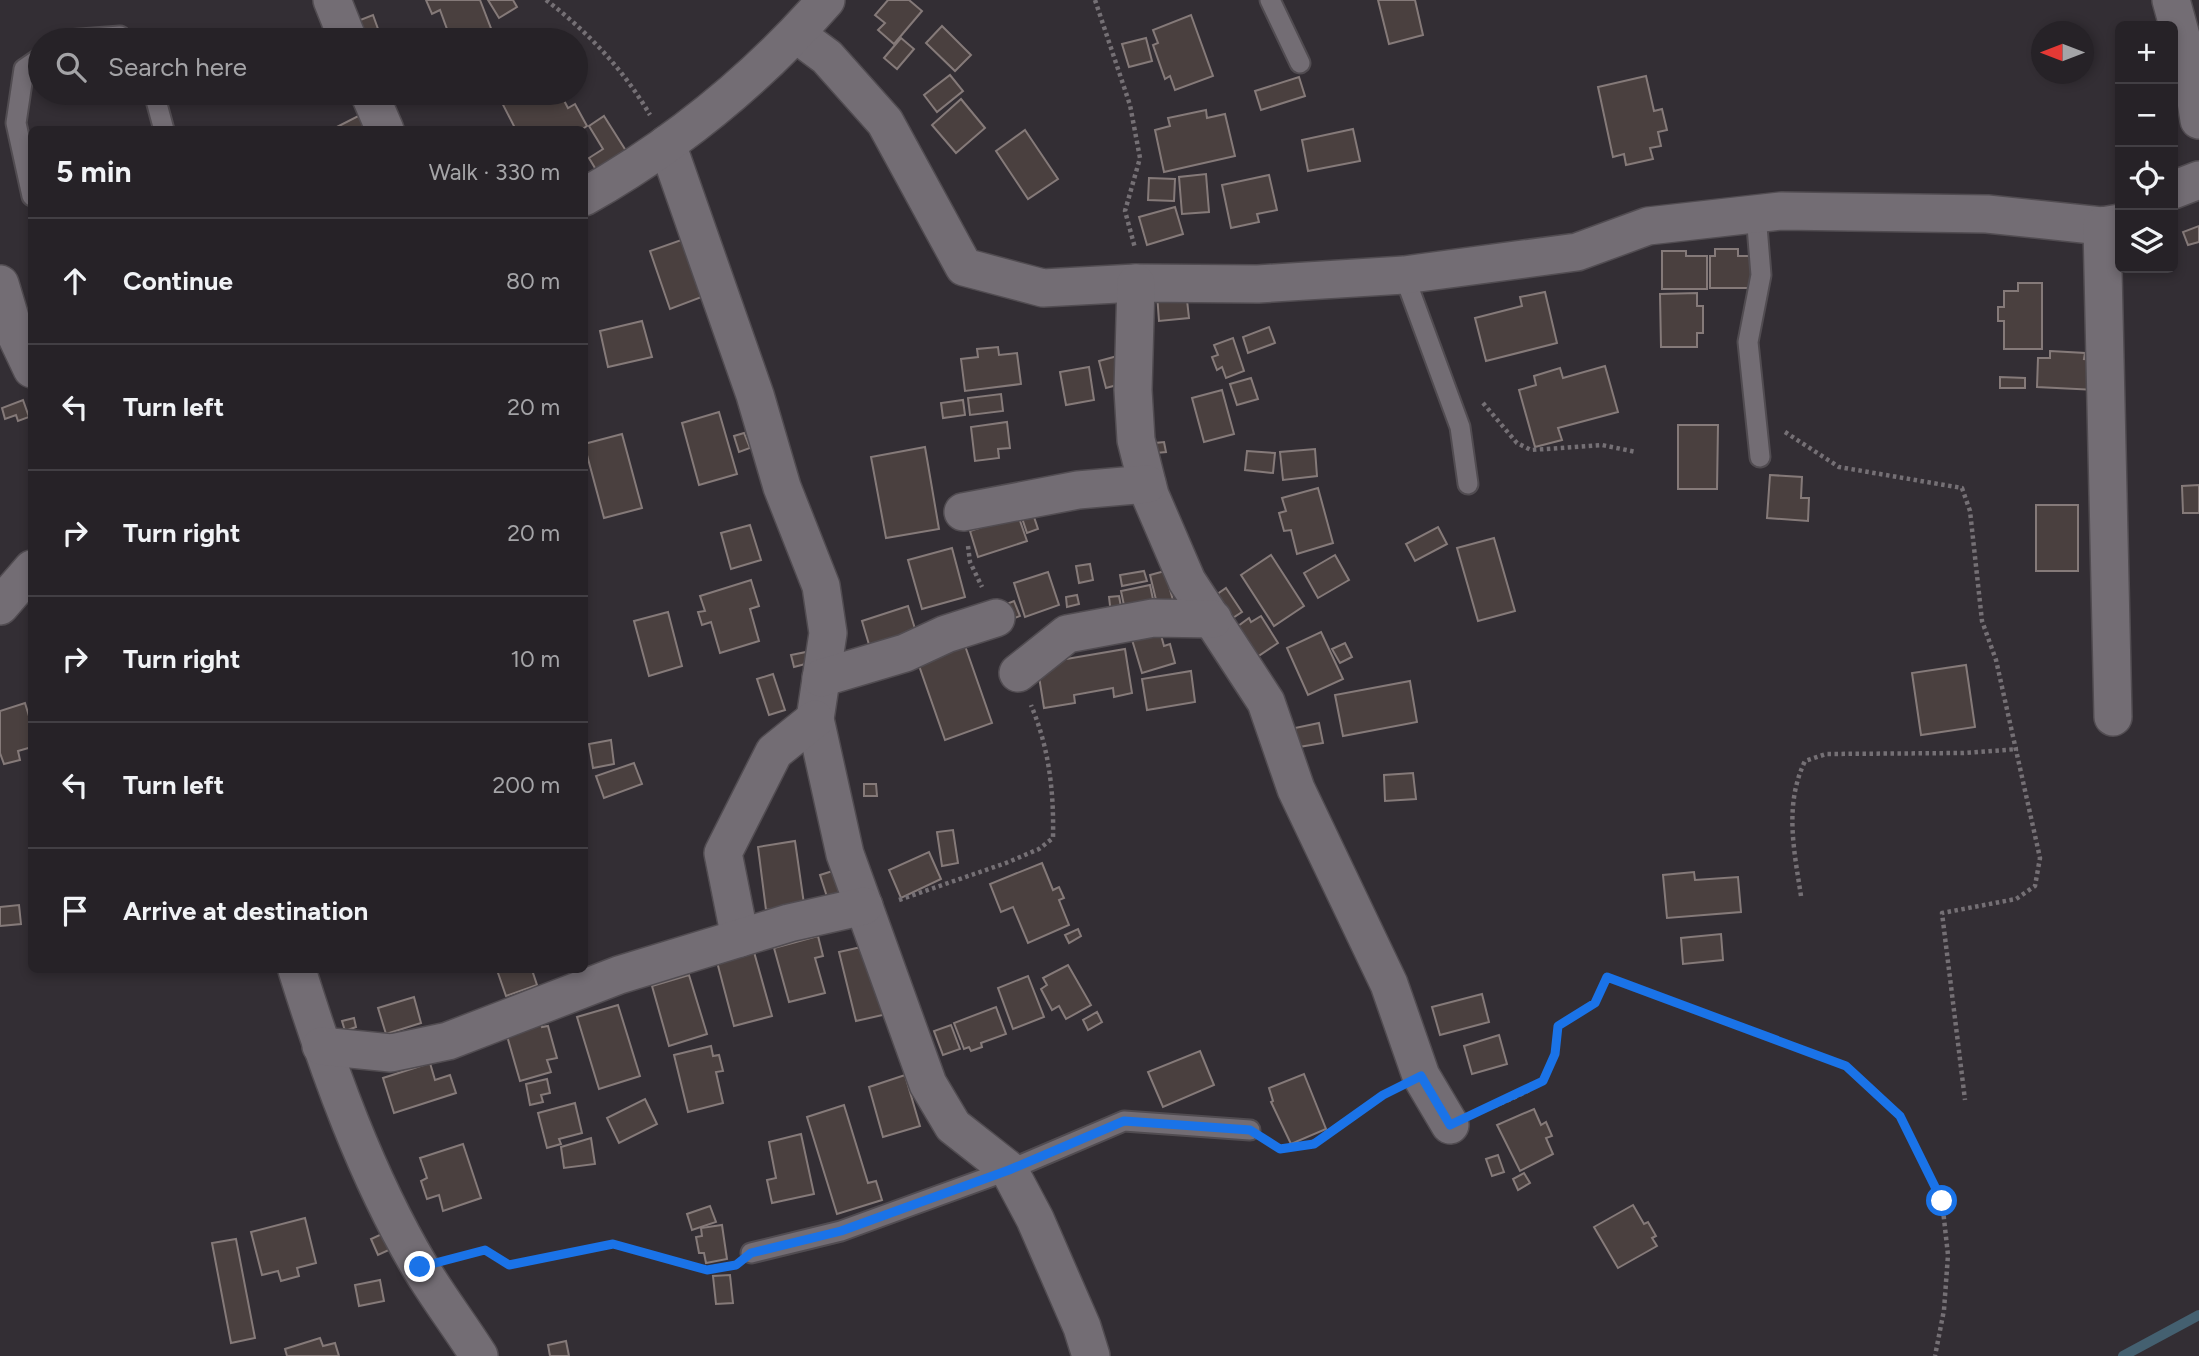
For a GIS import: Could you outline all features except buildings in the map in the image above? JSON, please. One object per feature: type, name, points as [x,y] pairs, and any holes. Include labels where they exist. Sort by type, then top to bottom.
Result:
[{"type":"street","points":[[332,0],[343,28]]},
{"type":"street","points":[[588,194],[667,144],[756,73],[826,0]]},
{"type":"street","points":[[2171,0],[2192,76],[2199,120]]},
{"type":"street","points":[[796,34],[827,57],[886,122],[964,267],[1043,288],[1136,283],[1258,284],[1404,275],[1577,252],[1648,226],[1782,211],[1987,214],[2111,224],[2113,717]]},
{"type":"street","points":[[374,105],[383,126]]},
{"type":"street","points":[[667,144],[755,395],[782,487],[821,586],[828,633],[816,719],[845,854],[928,1084],[953,1126],[1009,1170],[1035,1219],[1082,1327],[1091,1356]]},
{"type":"street","points":[[2178,188],[2199,180]]},
{"type":"street","points":[[1136,283],[1133,390],[1136,440],[1147,484],[1166,535],[1187,581],[1266,702],[1296,789],[1389,984],[1421,1076],[1450,1125]]},
{"type":"street","points":[[0,284],[14,331],[28,361]]},
{"type":"street","points":[[963,512],[1078,490],[1147,484]]},
{"type":"street","points":[[0,606],[28,574]]},
{"type":"street","points":[[821,678],[905,653],[996,618]]},
{"type":"street","points":[[1018,673],[1068,634],[1153,618],[1213,619]]},
{"type":"street","points":[[740,938],[723,853],[774,752],[816,719]]},
{"type":"street","points":[[321,1046],[391,1053],[448,1041],[619,975],[789,923],[864,905]]},
{"type":"street","points":[[298,973],[321,1046],[394,1219],[420,1267],[479,1356]]},
{"type":"lane","points":[[1270,0],[1300,63]]},
{"type":"lane","points":[[28,66],[24,69],[16,123],[28,178]]},
{"type":"lane","points":[[157,105],[163,126]]},
{"type":"lane","points":[[1756,214],[1761,275],[1748,342],[1760,457]]},
{"type":"lane","points":[[1404,275],[1460,427],[1468,484]]},
{"type":"lane","points":[[751,1253],[841,1231],[1009,1170],[1124,1121],[1250,1130]]},
{"type":"path","points":[[546,0],[581,28]]},
{"type":"path","points":[[1095,0],[1130,105],[1140,158],[1125,211],[1140,266],[1136,283]]},
{"type":"path","points":[[588,36],[636,92],[667,144]]},
{"type":"path","points":[[1443,375],[1482,402],[1517,443],[1531,450],[1602,445],[1636,452]]},
{"type":"path","points":[[1757,426],[1782,430],[1839,467],[1962,488],[1970,511],[1982,621],[1996,660],[2040,858],[2035,886],[2016,899],[1942,914],[1965,1100]]},
{"type":"path","points":[[963,512],[970,562],[996,618]]},
{"type":"path","points":[[864,905],[925,892],[1006,863],[1039,849],[1053,838],[1054,802],[1042,731],[1018,673]]},
{"type":"path","points":[[1801,896],[1793,836],[1794,785],[1805,761],[1826,754],[2018,750]]},
{"type":"path","points":[[1450,1125],[1543,1081],[1555,1054],[1558,1026],[1595,1003],[1607,977],[1846,1066],[1900,1116],[1942,1201],[1948,1255],[1944,1310],[1935,1356]]},
{"type":"path","points":[[1250,1130],[1280,1149],[1314,1144],[1383,1095],[1421,1076]]},
{"type":"path","points":[[420,1267],[485,1250],[509,1265],[613,1244],[707,1270],[736,1265],[751,1253]]},
{"type":"waterway","points":[[2123,1356],[2199,1315]]},
{"type":"route","points":[[420,1267],[485,1250],[509,1265],[613,1244],[707,1270],[736,1265],[751,1253],[841,1231],[1009,1170],[1124,1121],[1250,1130],[1280,1149],[1314,1144],[1383,1095],[1421,1076],[1450,1125],[1531,1090],[1543,1081],[1550,1071],[1555,1054],[1558,1026],[1595,1003],[1607,977],[1846,1066],[1900,1116],[1942,1201]]}]
